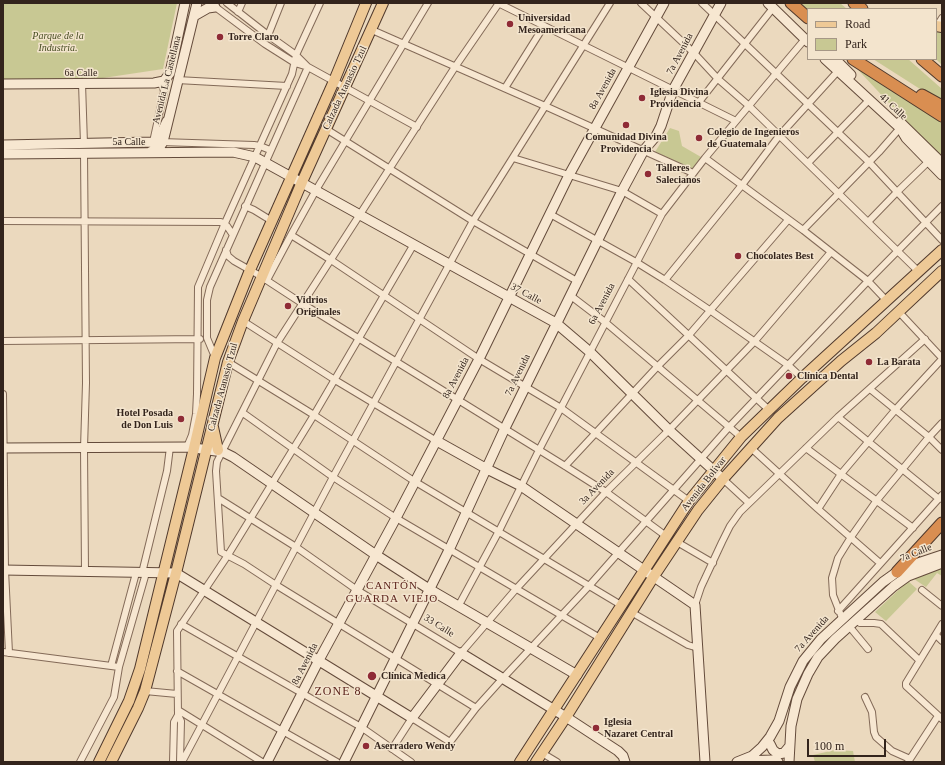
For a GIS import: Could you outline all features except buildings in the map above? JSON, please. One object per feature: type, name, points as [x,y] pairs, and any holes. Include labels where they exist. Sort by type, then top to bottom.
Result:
[{"type":"highway","points":[[791,3],[804,12]]},
{"type":"highway","points":[[855,60],[942,116]]},
{"type":"highway","points":[[866,60],[942,106]]},
{"type":"highway","points":[[923,60],[942,76]]},
{"type":"highway","points":[[897,572],[942,523]]},
{"type":"main road","name":"Avenida La Castellana","points":[[159,82],[165,80],[170,73],[185,3]]},
{"type":"main road","points":[[189,3],[196,3]]},
{"type":"main road","name":"Avenida La Castellana","points":[[157,140],[167,121],[196,3]]},
{"type":"main road","name":"Calzada Atanasio Tzul","points":[[99,762],[132,695],[140,669],[164,573],[191,447],[215,358],[250,270],[334,81],[366,3]]},
{"type":"main road","name":"Calzada Atanasio Tzul","points":[[111,762],[145,691],[228,362],[243,320],[265,279],[302,182],[383,3]]},
{"type":"main road","name":"8a Avenida","points":[[267,762],[319,660],[396,518],[478,359],[569,175],[664,3]]},
{"type":"main road","name":"7a Avenida","points":[[344,762],[430,589],[487,469],[504,428],[556,323],[644,150],[662,126],[673,90],[721,3]]},
{"type":"main road","points":[[855,3],[865,8]]},
{"type":"main road","points":[[194,16],[212,5]]},
{"type":"main road","points":[[773,5],[807,38]]},
{"type":"main road","name":"41 Calle","points":[[827,60],[869,100],[902,127],[906,138],[942,175]]},
{"type":"main road","points":[[836,60],[902,127],[942,163]]},
{"type":"main road","name":"6a Calle","points":[[3,84],[159,82]]},
{"type":"main road","points":[[902,127],[942,167]]},
{"type":"main road","points":[[147,153],[158,149],[157,140]]},
{"type":"main road","name":"5a Calle","points":[[3,145],[84,144],[157,140]]},
{"type":"main road","name":"5a Calle","points":[[3,154],[233,152],[255,157]]},
{"type":"main road","name":"37 Calle","points":[[255,157],[361,214],[556,323],[590,352],[669,430],[723,479]]},
{"type":"main road","name":"Avenida Bolívar","points":[[520,762],[689,501],[741,437],[802,378],[942,250]]},
{"type":"main road","name":"Avenida Bolívar","points":[[536,762],[566,717],[654,576],[698,510],[723,479],[750,447],[778,418],[841,361],[899,312],[942,271]]},
{"type":"main road","points":[[212,423],[220,451]]},
{"type":"main road","points":[[436,440],[520,486],[695,605],[705,762]]},
{"type":"main road","points":[[3,448],[191,447],[220,451],[233,457],[376,555],[430,589],[488,621],[577,674]]},
{"type":"main road","name":"7a Calle","points":[[897,572],[942,555]]},
{"type":"main road","name":"7a Calle","points":[[908,576],[942,563]]},
{"type":"main road","points":[[4,570],[176,573],[412,718]]},
{"type":"main road","name":"7a Avenida","points":[[736,762],[752,756],[768,740],[779,721],[790,687],[803,661],[840,615],[897,572]]},
{"type":"main road","name":"7a Avenida","points":[[790,762],[789,747],[791,726],[797,700],[808,674],[818,657],[835,639],[894,586],[908,576]]},
{"type":"main road","name":"33 Calle","points":[[461,653],[566,717],[618,751],[623,756],[624,762]]},
{"type":"main road","name":"3a Avenida","points":[[412,718],[461,653]]},
{"type":"main road","points":[[752,756],[764,750],[770,744],[776,734],[779,721]]},
{"type":"main road","points":[[770,744],[773,750],[778,754],[784,753],[789,747]]},
{"type":"main road","points":[[736,762],[772,760],[778,762]]},
{"type":"street","points":[[227,3],[296,55],[308,67]]},
{"type":"street","points":[[238,12],[242,3]]},
{"type":"street","points":[[265,44],[281,3]]},
{"type":"street","points":[[191,447],[196,414],[198,375],[198,287],[225,223],[287,86],[292,74],[296,55],[320,3]]},
{"type":"street","points":[[265,279],[369,100],[428,3]]},
{"type":"street","points":[[476,708],[221,552],[216,471],[220,451],[243,413],[277,343],[498,3],[736,121]]},
{"type":"street","points":[[181,762],[449,263],[610,3]]},
{"type":"street","points":[[641,3],[918,271]]},
{"type":"street","points":[[702,3],[869,162],[927,222],[942,240]]},
{"type":"street","points":[[212,5],[265,44],[295,63],[308,67],[417,127]]},
{"type":"street","points":[[699,102],[773,5]]},
{"type":"street","points":[[505,88],[544,26]]},
{"type":"street","points":[[372,30],[693,173]]},
{"type":"street","name":"6a Avenida","points":[[458,605],[499,531],[520,486],[662,214],[704,158],[775,73],[807,38]]},
{"type":"street","points":[[215,358],[207,338],[208,293],[245,206],[308,67]]},
{"type":"street","points":[[665,280],[742,185],[779,136],[838,71]]},
{"type":"street","points":[[177,80],[287,86]]},
{"type":"street","name":"Avenida La Castellana","points":[[157,140],[164,92],[163,87],[159,82]]},
{"type":"street","points":[[82,83],[84,144]]},
{"type":"street","points":[[808,163],[869,100]]},
{"type":"street","points":[[280,102],[290,107]]},
{"type":"street","points":[[803,230],[902,127]]},
{"type":"street","points":[[326,129],[473,222],[577,281]]},
{"type":"street","name":"5a Calle","points":[[157,140],[260,146],[270,150]]},
{"type":"street","points":[[84,153],[86,341],[84,448],[85,571]]},
{"type":"street","points":[[513,158],[622,191],[662,214]]},
{"type":"street","points":[[704,158],[803,230],[868,281],[886,300]]},
{"type":"street","points":[[868,222],[929,161]]},
{"type":"street","points":[[245,206],[267,218]]},
{"type":"street","points":[[412,718],[450,742],[476,708],[589,586],[756,397],[942,206]]},
{"type":"street","points":[[550,214],[665,280],[711,310],[788,365],[802,378]]},
{"type":"street","points":[[565,466],[657,367],[689,335],[788,220]]},
{"type":"street","points":[[3,221],[221,222],[225,223],[233,235]]},
{"type":"street","points":[[291,235],[331,260],[478,359],[561,408],[689,501]]},
{"type":"street","points":[[173,762],[174,722],[178,712],[177,631],[228,555],[314,415],[414,244]]},
{"type":"street","points":[[226,250],[228,256],[234,261],[606,492],[666,536]]},
{"type":"street","name":"3a Avenida","points":[[461,653],[516,589],[606,492],[669,430],[754,342],[831,252]]},
{"type":"street","points":[[628,279],[769,410]]},
{"type":"street","points":[[571,296],[605,322],[696,401],[741,437]]},
{"type":"street","points":[[818,509],[842,474],[869,441],[942,359],[899,312]]},
{"type":"street","points":[[243,320],[335,380],[436,440]]},
{"type":"street","points":[[3,342],[207,338]]},
{"type":"street","points":[[695,605],[700,590],[730,526],[750,503],[838,417],[925,339]]},
{"type":"street","points":[[228,362],[314,415],[414,481],[621,605]]},
{"type":"street","points":[[870,389],[896,409],[942,450]]},
{"type":"street","points":[[3,394],[6,653],[119,667]]},
{"type":"street","points":[[243,413],[333,477],[396,518],[448,550],[600,638]]},
{"type":"street","points":[[838,417],[902,469],[940,497],[880,563],[840,615]]},
{"type":"street","points":[[840,615],[833,595],[833,572],[838,558],[850,537],[876,500],[929,437],[942,424]]},
{"type":"street","points":[[80,762],[114,696],[119,667],[141,573],[167,471],[170,447]]},
{"type":"street","points":[[750,447],[880,563]]},
{"type":"street","points":[[806,448],[913,528]]},
{"type":"street","name":"37 Calle","points":[[723,479],[750,503]]},
{"type":"street","name":"33 Calle","points":[[218,498],[249,519],[296,547],[357,590],[413,622],[461,653]]},
{"type":"street","points":[[677,542],[713,563]]},
{"type":"street","points":[[111,666],[141,573]]},
{"type":"street","points":[[922,590],[942,606]]},
{"type":"street","points":[[632,612],[688,645],[698,648]]},
{"type":"street","points":[[868,649],[853,623],[881,624],[919,660]]},
{"type":"street","points":[[181,624],[361,727],[411,762]]},
{"type":"street","points":[[910,759],[940,718],[906,686],[906,683],[942,624]]},
{"type":"street","points":[[936,635],[942,641]]},
{"type":"street","points":[[178,671],[337,762]]},
{"type":"street","points":[[145,691],[178,694]]},
{"type":"street","points":[[865,697],[872,712],[876,737],[892,751],[917,762]]},
{"type":"street","points":[[178,712],[262,762]]},
{"type":"street","points":[[178,712],[182,721],[181,762]]},
{"type":"street","name":"3a Avenida","points":[[392,749],[412,718]]},
{"type":"street","points":[[542,753],[557,762]]},
{"type":"green space","name":"Parque de la Industria.","points":[[3,3],[177,3],[163,69],[83,81],[3,81]]},
{"type":"green space","points":[[800,3],[840,3],[846,8],[807,8]]},
{"type":"green space","points":[[937,32],[942,33],[942,65],[937,60]]},
{"type":"green space","points":[[849,60],[942,120],[942,159]]},
{"type":"green space","points":[[875,60],[909,60],[942,89],[942,103]]},
{"type":"green space","points":[[670,128],[679,131],[682,146],[701,157],[693,169],[655,152]]},
{"type":"green space","points":[[942,567],[942,576],[937,573],[926,587],[914,579]]},
{"type":"green space","points":[[908,581],[917,589],[886,621],[875,612]]},
{"type":"green space","points":[[835,750],[853,751],[855,762],[815,762],[813,755]]},
{"type":"place","name":"Universidad Mesoamericana","points":[[510,24]]},
{"type":"place","name":"Torre Claro","points":[[220,37]]},
{"type":"place","name":"Iglesia Divina Providencia","points":[[642,98]]},
{"type":"place","name":"Comunidad Divina Providencia","points":[[626,125]]},
{"type":"place","name":"Colegio de Ingenieros de Guatemala","points":[[699,138]]},
{"type":"place","name":"Talleres Salecianos","points":[[648,174]]},
{"type":"place","name":"Chocolates Best","points":[[738,256]]},
{"type":"place","name":"Vidrios Originales","points":[[288,306]]},
{"type":"place","name":"La Barata","points":[[869,362]]},
{"type":"place","name":"Clínica Dental","points":[[789,376]]},
{"type":"place","name":"Hotel Posada de Don Luis","points":[[181,419]]},
{"type":"place","name":"Clínica Medica","points":[[372,676]]},
{"type":"place","name":"Iglesia Nazaret Central","points":[[596,728]]},
{"type":"place","name":"Aserradero Wendy","points":[[366,746]]},
{"type":"district","name":"CANTÓN GUARDA VIEJO","points":[[392,592]]},
{"type":"district","name":"ZONE 8","points":[[338,692]]}]
